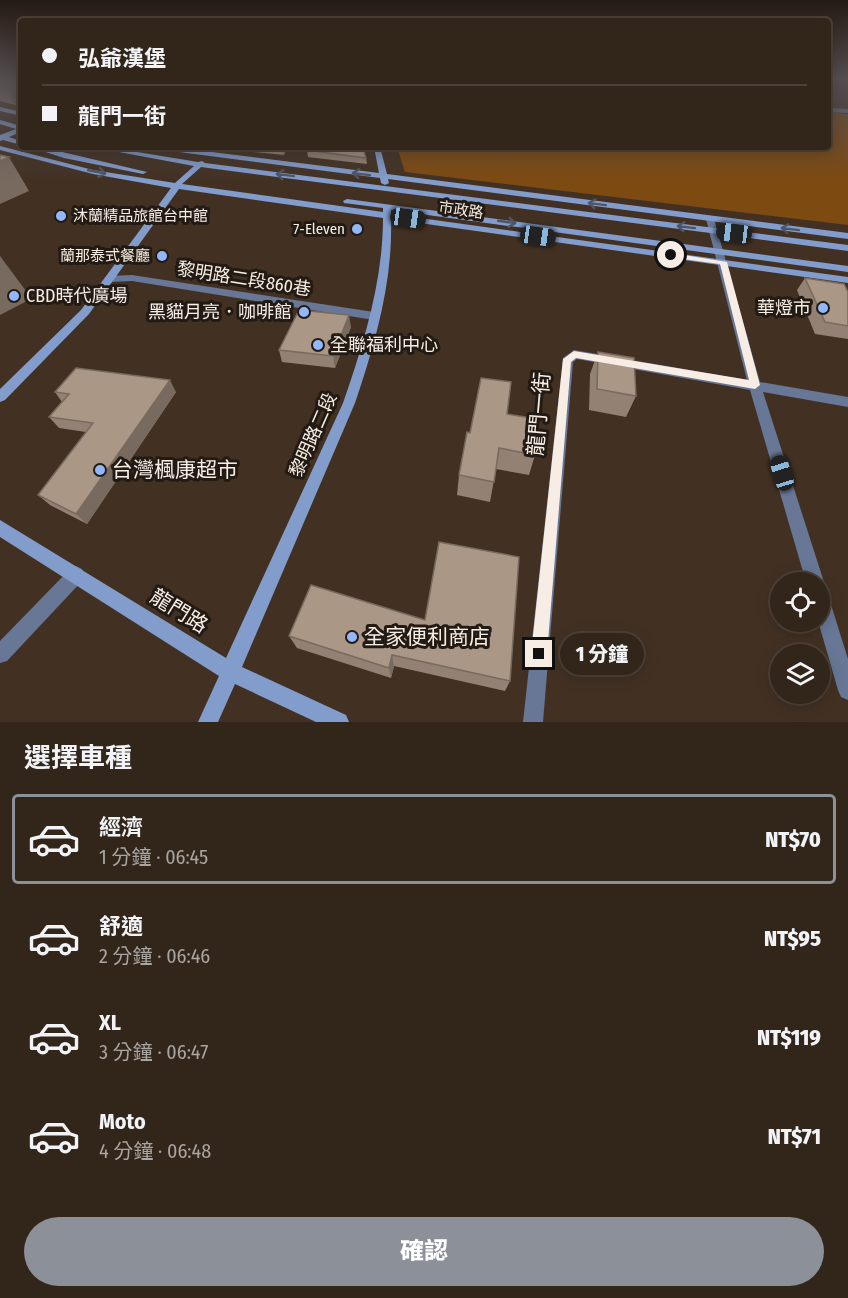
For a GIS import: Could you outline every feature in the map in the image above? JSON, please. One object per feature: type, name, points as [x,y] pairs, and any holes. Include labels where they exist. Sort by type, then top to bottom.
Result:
[{"type":"street","points":[[0,122],[18,127]]},
{"type":"street","points":[[1,138],[18,130]]},
{"type":"street","points":[[1,138],[17,142]]},
{"type":"street","points":[[0,147],[17,142]]},
{"type":"street","name":"市政路","points":[[0,147],[93,172],[722,257],[848,280]]},
{"type":"street","name":"市政路","points":[[43,150],[179,183]]},
{"type":"street","name":"市政路","points":[[112,150],[200,165],[385,188],[711,224],[848,236]]},
{"type":"street","name":"市政路","points":[[177,150],[711,224],[848,248]]},
{"type":"street","name":"黎明路二段","points":[[208,722],[349,403],[365,359],[386,247],[387,210],[384,177],[378,150]]},
{"type":"street","points":[[0,397],[85,312],[179,183],[213,155]]},
{"type":"street","points":[[711,224],[722,257],[755,385],[812,572]]},
{"type":"street","name":"市政路","points":[[722,257],[848,269]]},
{"type":"street","name":"黎明路二段860巷","points":[[109,279],[132,278],[374,316]]},
{"type":"street","name":"龍門一街","points":[[533,722],[567,361],[574,354],[848,402]]},
{"type":"street","name":"龍門路","points":[[0,528],[229,671],[339,722]]},
{"type":"street","points":[[0,654],[76,575]]},
{"type":"street","points":[[830,631],[848,690]]},
{"type":"shaded area","points":[[831,113],[848,114],[848,225],[405,172],[398,150],[831,150]]},
{"type":"building","points":[[307,150],[364,150],[366,158]]},
{"type":"building","points":[[0,155],[9,157],[0,161]]},
{"type":"building","points":[[805,278],[844,284],[848,292],[848,326],[825,322]]},
{"type":"building","name":"全聯福利中心","points":[[299,310],[349,315],[333,356],[279,350]]},
{"type":"building","points":[[598,352],[634,358],[636,396],[597,389]]},
{"type":"building","name":"台灣楓康超市","points":[[76,368],[170,380],[76,514],[38,495],[93,423],[49,417],[69,394],[55,392]]},
{"type":"building","points":[[481,378],[511,382],[507,414],[537,419],[535,455],[499,448],[494,482],[459,475]]},
{"type":"building","points":[[439,542],[519,557],[510,681],[392,655],[389,668],[289,636],[311,585],[425,620]]},
{"type":"place","name":"沐蘭精品旅館台中館","points":[[61,216]]},
{"type":"place","name":"7-Eleven","points":[[357,229]]},
{"type":"place","name":"蘭那泰式餐廳","points":[[162,256]]},
{"type":"place","name":"CBD時代廣場","points":[[14,296]]},
{"type":"place","name":"華燈市","points":[[823,308]]},
{"type":"place","name":"黑貓月亮．咖啡館","points":[[304,312]]},
{"type":"place","name":"全聯福利中心","points":[[318,345]]},
{"type":"place","name":"台灣楓康超市","points":[[100,470]]},
{"type":"place","name":"全家便利商店","points":[[352,637]]},
{"type":"route","points":[[539,654],[567,361],[574,354],[755,385],[723,262],[671,255]]}]
